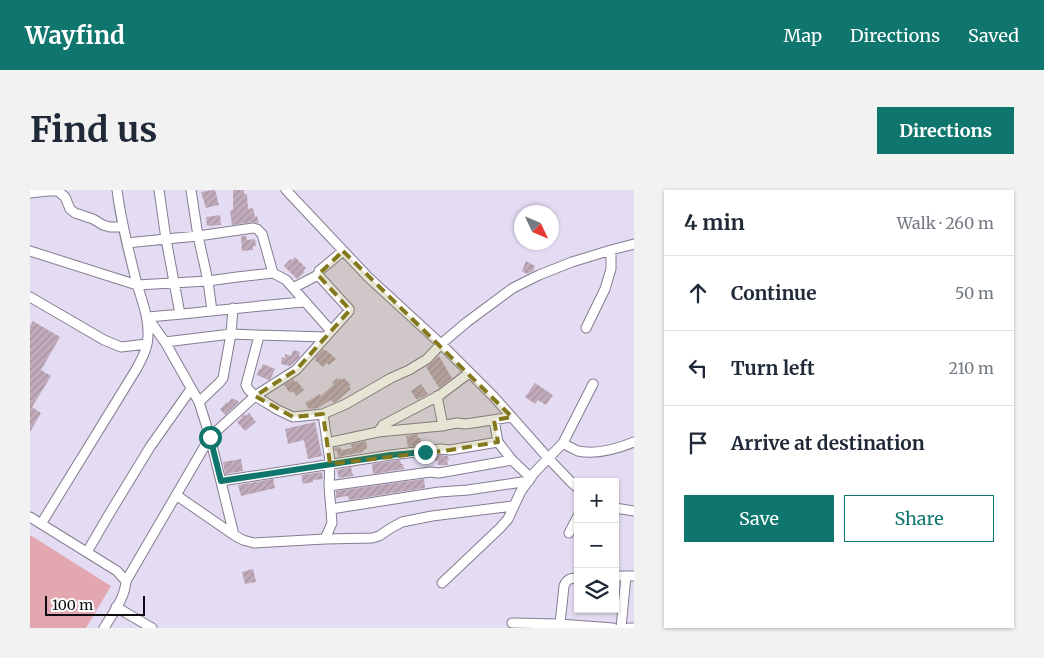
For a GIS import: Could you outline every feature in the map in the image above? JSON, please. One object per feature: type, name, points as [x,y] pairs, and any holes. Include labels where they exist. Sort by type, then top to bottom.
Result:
[{"type":"street","points":[[41,524],[137,368],[147,344],[147,317],[123,227],[117,190]]},
{"type":"street","points":[[159,190],[180,314]]},
{"type":"street","points":[[191,190],[212,311]]},
{"type":"street","points":[[286,190],[368,277],[441,344],[574,484]]},
{"type":"street","points":[[30,193],[58,191],[65,197],[70,209],[75,213],[93,219],[103,225],[123,227]]},
{"type":"street","points":[[127,243],[253,228],[262,234],[273,274]]},
{"type":"street","points":[[257,335],[258,340],[246,385],[248,389],[255,396],[293,417],[322,414],[346,404],[427,359],[441,344],[467,322],[513,288],[539,275],[634,244]]},
{"type":"street","points":[[586,328],[605,289],[611,270],[611,250]]},
{"type":"street","points":[[30,251],[138,285],[208,281],[237,276],[273,274],[286,280],[328,334]]},
{"type":"street","points":[[293,288],[318,275],[319,271],[343,251]]},
{"type":"street","points":[[104,628],[126,589],[126,581],[210,437],[255,396],[296,370],[349,310],[318,275]]},
{"type":"street","points":[[30,297],[104,340],[121,347],[147,344]]},
{"type":"street","points":[[147,317],[305,302]]},
{"type":"street","points":[[199,402],[223,378],[231,334],[233,308]]},
{"type":"street","points":[[147,317],[165,342],[199,402],[210,437],[234,535]]},
{"type":"street","points":[[165,342],[231,334],[328,334]]},
{"type":"street","points":[[378,432],[382,425],[437,396],[469,373]]},
{"type":"street","points":[[442,584],[508,519],[521,491],[548,458],[564,443],[593,384]]},
{"type":"street","points":[[87,552],[150,447],[191,389]]},
{"type":"street","points":[[437,396],[443,426]]},
{"type":"street","points":[[322,414],[330,464],[329,486],[332,522],[326,539]]},
{"type":"street","points":[[327,444],[378,432],[457,423],[466,424],[512,417]]},
{"type":"street","points":[[494,420],[498,442],[530,479]]},
{"type":"street","points":[[221,481],[391,455],[441,449],[450,450],[498,442]]},
{"type":"street","points":[[564,443],[577,450],[591,452],[607,451],[634,442]]},
{"type":"street","points":[[329,486],[430,472],[439,473],[512,460]]},
{"type":"street","points":[[330,509],[439,492],[468,490],[530,479]]},
{"type":"street","points":[[176,496],[234,535],[254,543],[372,538],[379,536],[402,522],[432,516],[513,506]]},
{"type":"street","points":[[619,509],[634,511]]},
{"type":"street","points":[[30,517],[118,571],[126,581]]},
{"type":"street","points":[[569,533],[574,523]]},
{"type":"street","points":[[621,628],[630,576]]},
{"type":"street","points":[[560,624],[564,586],[566,581],[574,578]]},
{"type":"street","points":[[116,607],[152,628]]},
{"type":"street","points":[[512,623],[613,628]]},
{"type":"street","points":[[629,628],[634,628]]},
{"type":"highlighted area","points":[[343,251],[512,417],[494,420],[498,442],[450,450],[330,464],[323,414],[293,417],[255,396],[296,370],[350,310],[318,275]]},
{"type":"shaded area","points":[[30,535],[111,586],[86,628],[30,628]]},
{"type":"building","points":[[215,190],[219,205],[206,208],[201,192]]},
{"type":"building","points":[[233,190],[244,190],[244,194],[247,194],[248,209],[253,208],[259,223],[252,222],[232,225],[230,211],[233,210]]},
{"type":"building","points":[[220,215],[221,225],[207,226],[206,217]]},
{"type":"building","points":[[241,236],[246,236],[247,240],[255,239],[256,246],[253,246],[253,250],[242,251]]},
{"type":"building","points":[[295,257],[306,268],[303,271],[305,272],[297,279],[284,266],[290,259],[292,260]]},
{"type":"building","points":[[526,261],[535,266],[533,271],[527,274],[522,271]]},
{"type":"building","points":[[33,321],[60,337],[41,370],[51,376],[32,407],[41,413],[30,432],[30,326]]},
{"type":"building","points":[[323,349],[336,359],[323,367],[315,358]]},
{"type":"building","points":[[293,350],[300,352],[299,358],[290,366],[281,364],[282,357],[285,358],[285,354],[291,356]]},
{"type":"building","points":[[439,356],[452,378],[439,388],[426,367]]},
{"type":"building","points":[[263,364],[275,369],[269,380],[257,375]]},
{"type":"building","points":[[337,378],[342,380],[344,378],[351,385],[349,387],[351,389],[334,403],[331,400],[318,408],[309,409],[305,403],[320,394],[321,396],[334,384],[332,383]]},
{"type":"building","points":[[293,379],[304,390],[296,396],[293,391],[290,393],[284,385]]},
{"type":"building","points":[[535,383],[553,395],[546,405],[538,400],[535,404],[525,397]]},
{"type":"building","points":[[421,384],[428,394],[417,400],[411,391]]},
{"type":"building","points":[[232,398],[239,402],[225,415],[220,409]]},
{"type":"building","points":[[249,413],[256,422],[245,431],[237,422],[244,414],[246,416]]},
{"type":"building","points":[[315,422],[322,456],[308,459],[304,440],[288,444],[285,429]]},
{"type":"building","points":[[418,434],[418,438],[421,438],[421,445],[408,447],[406,436]]},
{"type":"building","points":[[366,441],[367,449],[363,450],[363,452],[338,457],[337,451],[334,448],[340,447],[341,450],[352,448],[351,444]]},
{"type":"building","points":[[435,456],[448,456],[448,465],[438,465],[438,461],[435,461]]},
{"type":"building","points":[[241,459],[243,471],[225,474],[223,462]]},
{"type":"building","points":[[400,460],[404,469],[373,474],[372,464]]},
{"type":"building","points":[[351,467],[353,476],[339,478],[337,470]]},
{"type":"building","points":[[322,472],[323,479],[303,484],[301,475]]},
{"type":"building","points":[[273,479],[275,488],[241,496],[238,485]]},
{"type":"building","points":[[424,479],[425,488],[349,500],[348,496],[336,498],[336,491]]},
{"type":"building","points":[[253,569],[256,582],[245,584],[242,572]]},
{"type":"route","points":[[210,437],[221,481],[391,455],[425,452]]}]
